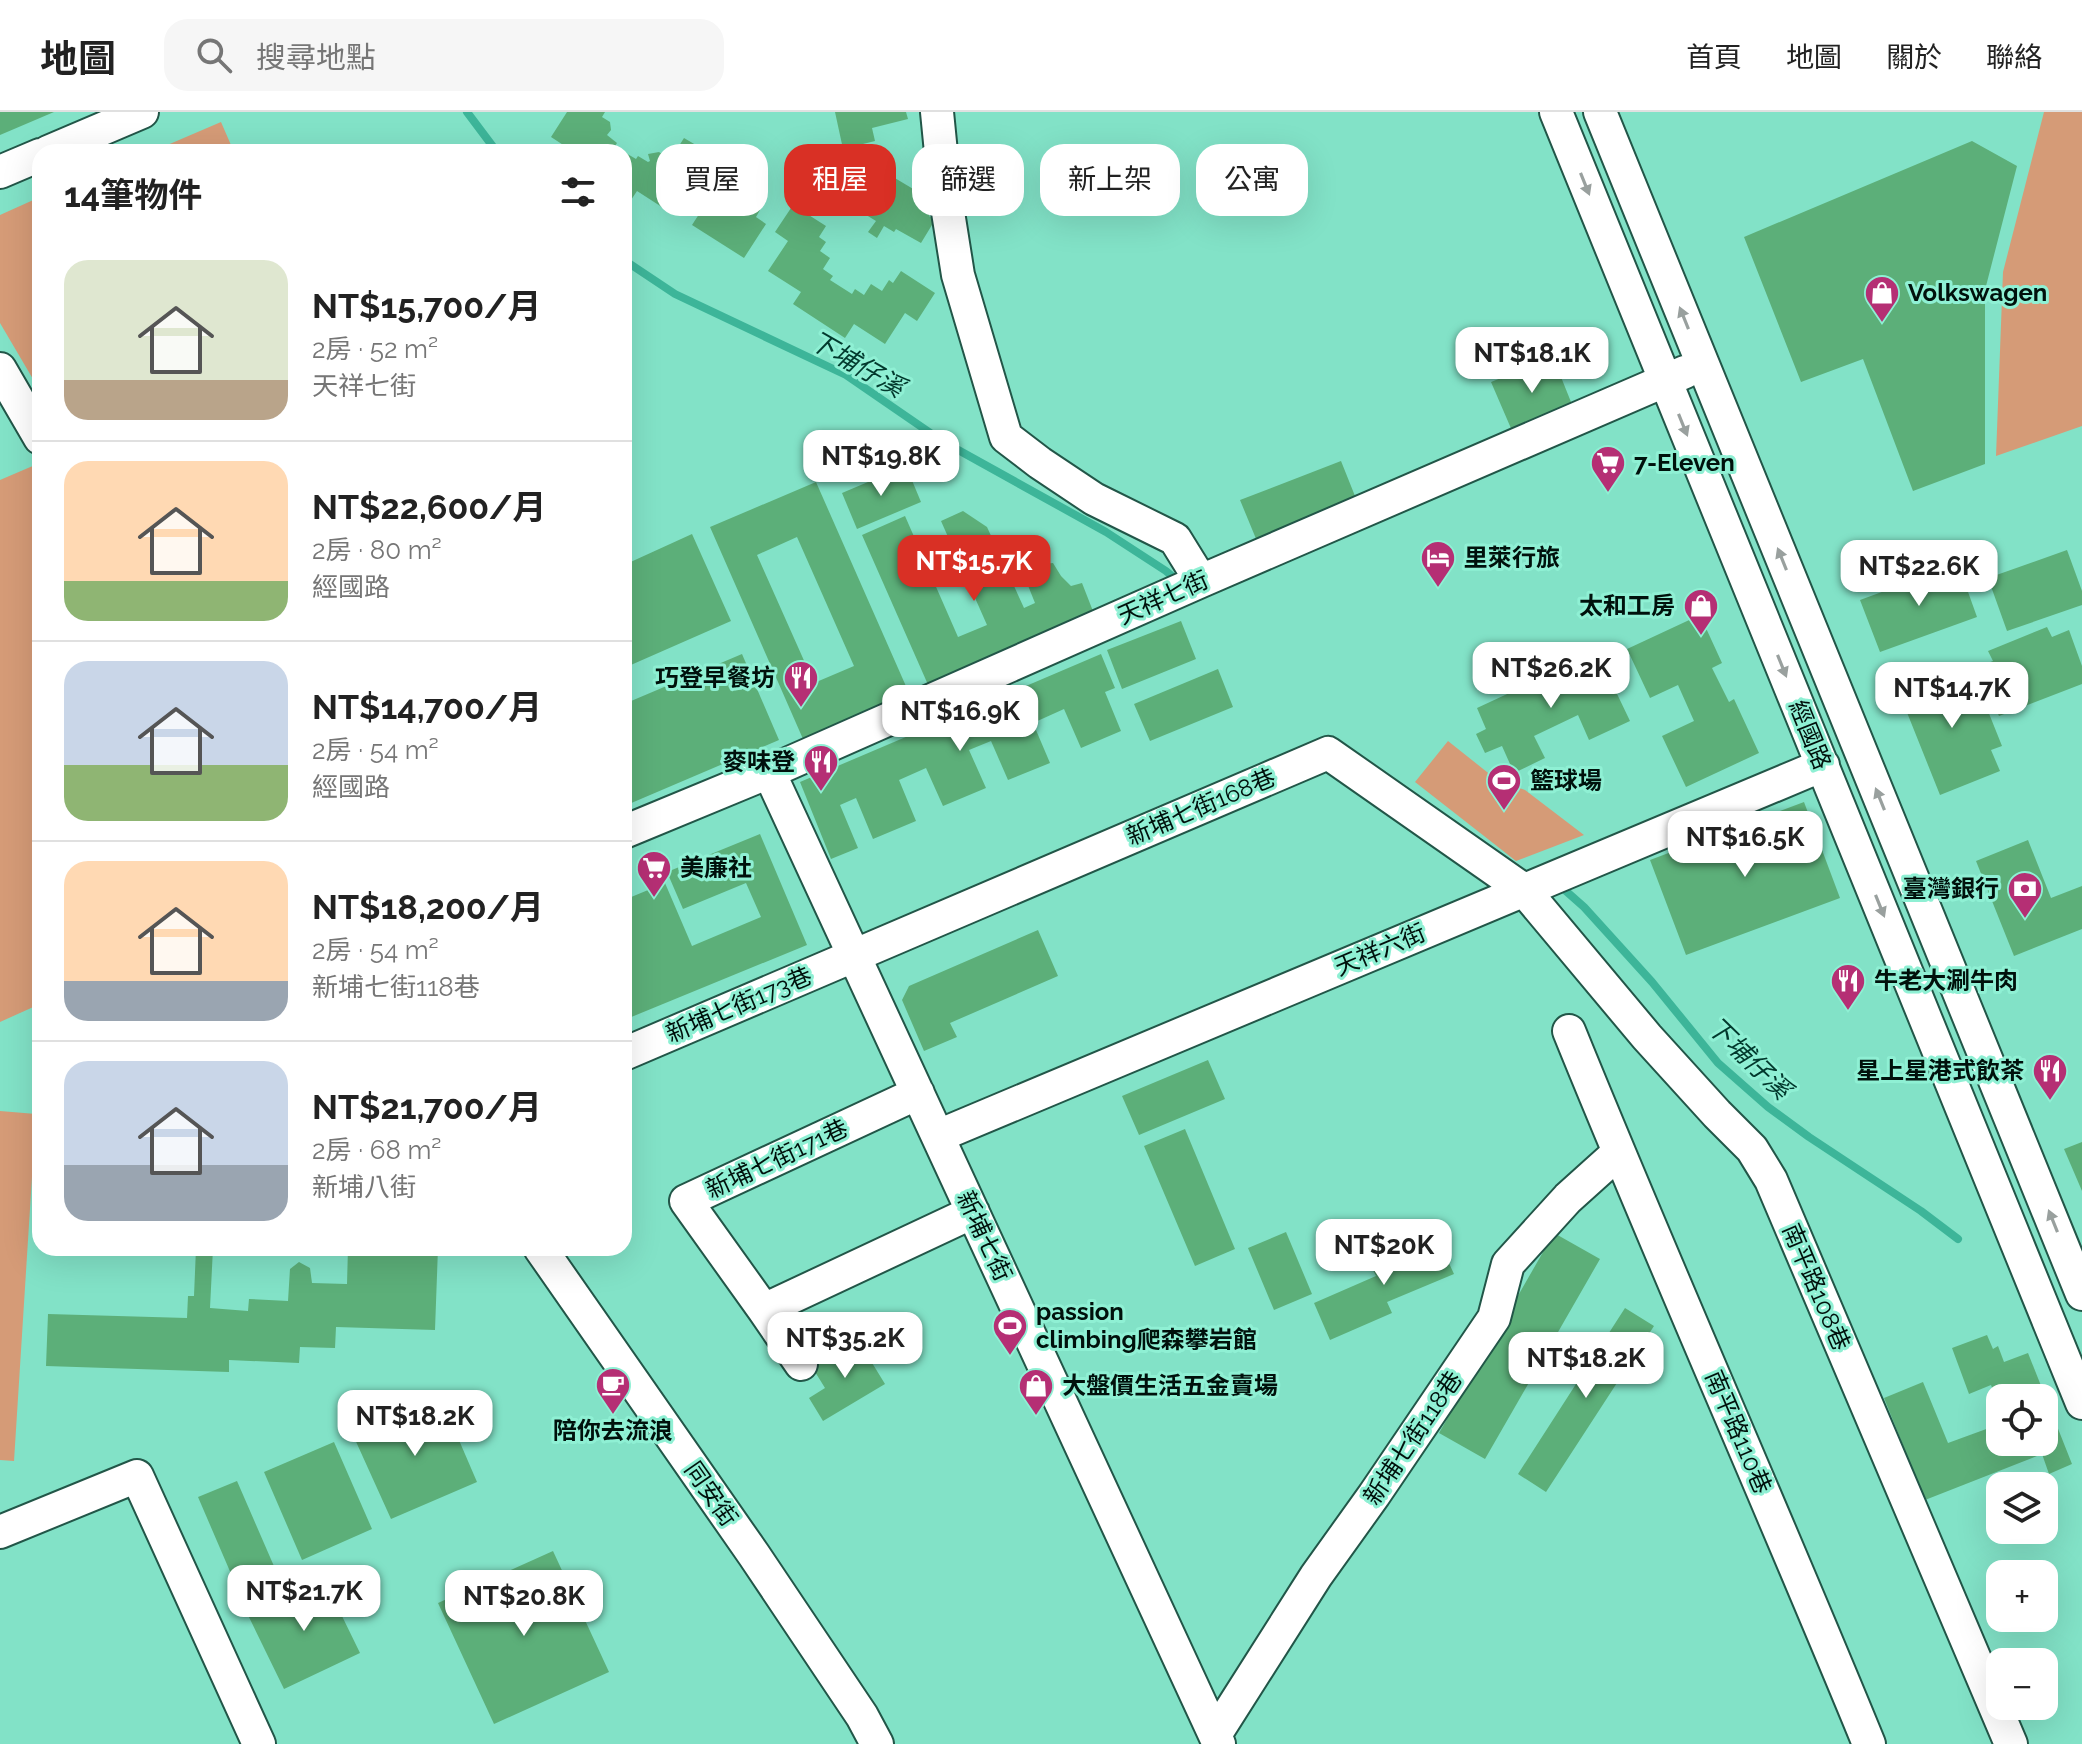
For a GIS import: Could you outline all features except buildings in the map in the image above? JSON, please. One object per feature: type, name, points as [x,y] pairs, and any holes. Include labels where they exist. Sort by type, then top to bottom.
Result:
[{"type":"street","points":[[96,143],[142,112]]},
{"type":"street","points":[[937,112],[945,193],[958,275],[1006,437],[1094,499],[1175,539],[1188,587]]},
{"type":"street","name":"經國路","points":[[1556,112],[2082,1403]]},
{"type":"street","name":"經國路","points":[[1600,112],[2082,1294]]},
{"type":"street","points":[[0,172],[32,158]]},
{"type":"street","name":"天祥七街","points":[[632,829],[769,772],[1703,365]]},
{"type":"street","points":[[0,369],[32,424]]},
{"type":"street","name":"新埔七街168巷","points":[[855,956],[1328,753],[1530,888]]},
{"type":"street","name":"天祥六街","points":[[938,1136],[1823,765]]},
{"type":"street","name":"新埔七街","points":[[769,772],[1217,1740]]},
{"type":"street","name":"南平路108巷","points":[[1530,888],[1647,1037],[1752,1149],[1771,1180],[2011,1744]]},
{"type":"street","name":"新埔七街173巷","points":[[632,1051],[855,956]]},
{"type":"street","name":"南平路110巷","points":[[1569,1031],[1869,1744]]},
{"type":"street","name":"新埔七街171巷","points":[[801,1364],[686,1201],[918,1093]]},
{"type":"street","name":"新埔七街118巷","points":[[1217,1740],[1316,1576],[1494,1318],[1508,1264],[1568,1198],[1618,1153]]},
{"type":"street","points":[[764,1310],[973,1212]]},
{"type":"street","name":"同安街","points":[[546,1256],[754,1555],[862,1716],[877,1744]]},
{"type":"street","points":[[0,1532],[137,1476],[259,1744]]},
{"type":"street","points":[[2022,1744],[2033,1740],[2035,1744]]},
{"type":"shaded area","points":[[2044,112],[2082,112],[2082,426],[1996,456],[2003,272]]},
{"type":"shaded area","points":[[221,122],[231,144],[170,144]]},
{"type":"shaded area","points":[[32,201],[32,377],[0,323],[0,215]]},
{"type":"shaded area","points":[[32,466],[32,1008],[0,1022],[0,480]]},
{"type":"shaded area","name":"籃球場","points":[[1448,741],[1497,780],[1525,790],[1584,835],[1516,861],[1415,782]]},
{"type":"shaded area","points":[[0,1111],[32,1114],[32,1177],[14,1461],[0,1460]]},
{"type":"waterway","name":"下埔仔溪","points":[[467,112],[491,144]]},
{"type":"waterway","name":"下埔仔溪","points":[[632,265],[675,294],[846,375],[942,441],[1106,532],[1180,583]]},
{"type":"waterway","name":"下埔仔溪","points":[[1558,884],[1584,907],[1652,982],[1718,1063],[1768,1107],[1958,1239]]},
{"type":"place","name":"Volkswagen","points":[[1882,324]]},
{"type":"place","name":"7-Eleven","points":[[1608,494]]},
{"type":"place","name":"里萊行旅","points":[[1438,589]]},
{"type":"place","name":"太和工房","points":[[1701,637]]},
{"type":"place","name":"巧登早餐坊","points":[[801,709]]},
{"type":"place","name":"麥味登","points":[[821,793]]},
{"type":"place","name":"籃球場","points":[[1504,812]]},
{"type":"place","name":"美廉社","points":[[654,899]]},
{"type":"place","name":"臺灣銀行","points":[[2025,920]]},
{"type":"place","name":"牛老大涮牛肉","points":[[1848,1012]]},
{"type":"place","name":"星上星港式飲茶","points":[[2050,1102]]},
{"type":"place","name":"passion climbing爬森攀岩館","points":[[1010,1357]]},
{"type":"place","name":"陪你去流浪","points":[[613,1416]]},
{"type":"place","name":"大盤價生活五金賣場","points":[[1036,1417]]}]
